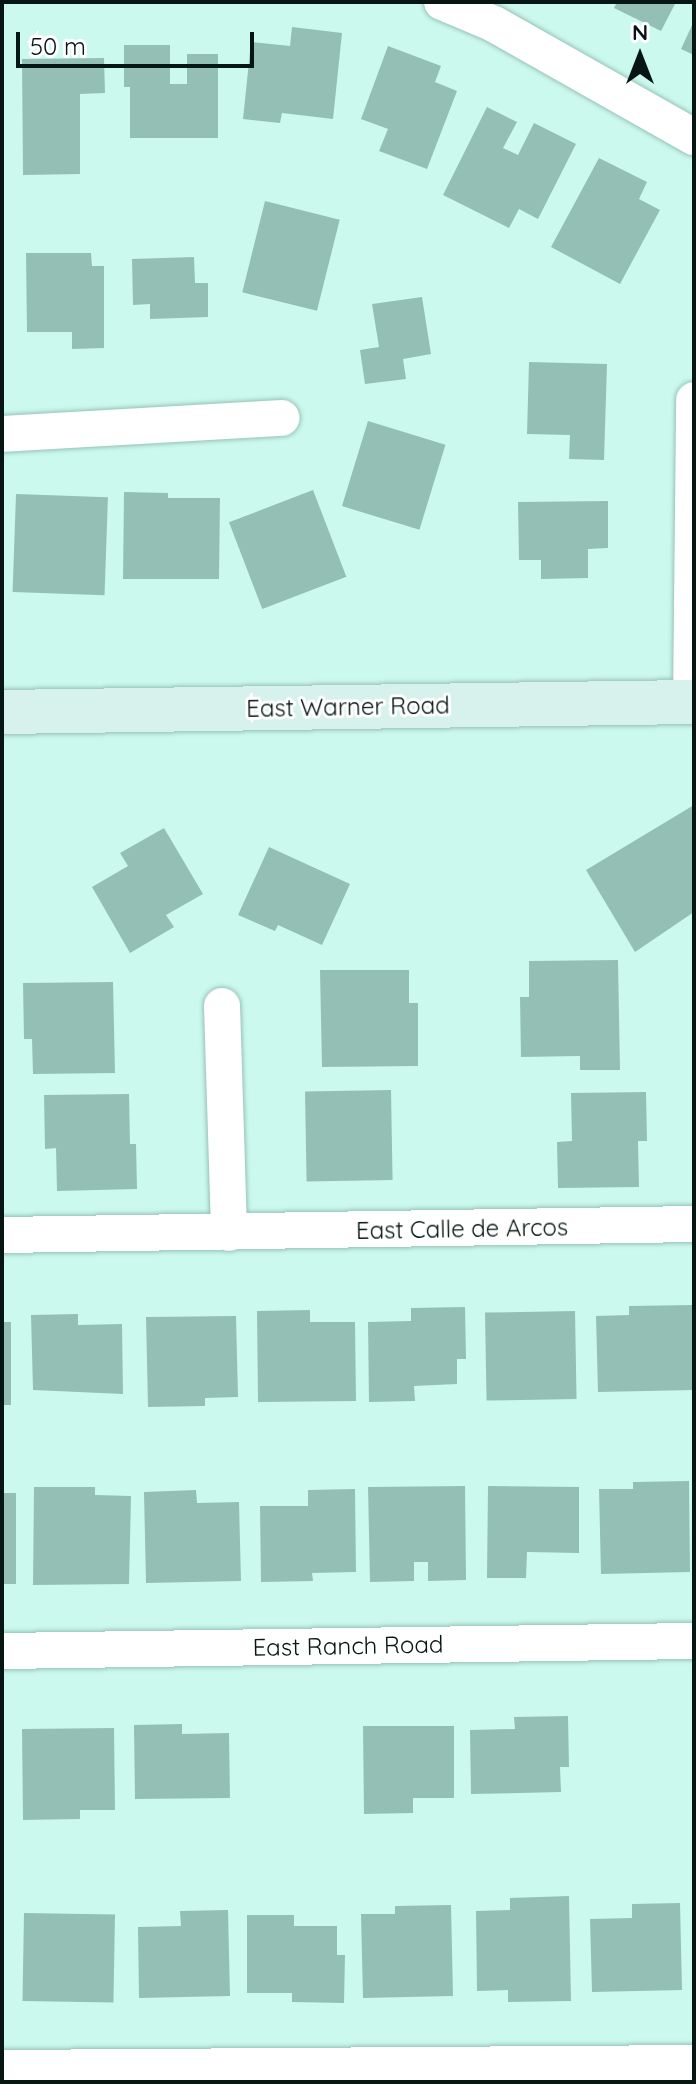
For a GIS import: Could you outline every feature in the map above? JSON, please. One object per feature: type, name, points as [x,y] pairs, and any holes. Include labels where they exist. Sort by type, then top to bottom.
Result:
[{"type":"main road","name":"East Warner Road","points":[[2,712],[693,702]]},
{"type":"street","points":[[442,2],[494,24],[694,137]]},
{"type":"street","points":[[693,408],[693,702]]},
{"type":"street","points":[[2,434],[282,418]]},
{"type":"street","points":[[222,1006],[229,1233]]},
{"type":"street","name":"East Calle de Arcos","points":[[2,1235],[694,1224]]},
{"type":"street","name":"East Ranch Road","points":[[2,1651],[694,1641]]},
{"type":"street","points":[[2,2068],[694,2063]]},
{"type":"building","points":[[617,2],[676,2],[661,31],[614,8]]},
{"type":"building","points":[[694,21],[694,55],[681,49]]},
{"type":"building","points":[[292,27],[342,33],[333,119],[282,113],[280,123],[243,119],[251,42],[290,46]]},
{"type":"building","points":[[124,45],[170,45],[170,84],[187,84],[187,54],[218,54],[218,138],[130,138],[130,87],[124,87]]},
{"type":"building","points":[[388,46],[441,66],[435,82],[457,91],[427,169],[379,151],[388,129],[361,119]]},
{"type":"building","points":[[104,58],[105,93],[80,94],[80,174],[23,175],[22,59]]},
{"type":"building","points":[[487,107],[517,122],[503,148],[518,155],[534,123],[576,144],[538,219],[519,209],[509,228],[443,195]]},
{"type":"building","points":[[599,158],[647,182],[639,199],[660,210],[620,284],[551,247]]},
{"type":"building","points":[[265,201],[340,220],[317,311],[242,292]]},
{"type":"building","points":[[26,253],[91,253],[92,266],[104,266],[104,348],[72,349],[72,332],[27,332]]},
{"type":"building","points":[[194,257],[195,283],[208,283],[208,317],[150,319],[150,304],[133,305],[132,259]]},
{"type":"building","points":[[422,297],[431,354],[403,359],[406,379],[365,384],[360,350],[379,347],[372,304]]},
{"type":"building","points":[[529,362],[607,364],[604,460],[569,459],[570,435],[527,434]]},
{"type":"building","points":[[368,421],[445,445],[419,530],[342,506]]},
{"type":"building","points":[[313,490],[346,577],[262,609],[229,522]]},
{"type":"building","points":[[124,492],[168,493],[168,498],[220,498],[219,579],[123,579]]},
{"type":"building","points":[[16,494],[108,497],[105,595],[13,592]]},
{"type":"building","points":[[608,501],[608,548],[588,549],[588,578],[541,579],[541,560],[519,560],[518,502]]},
{"type":"building","points":[[694,805],[694,912],[635,952],[586,870]]},
{"type":"building","points":[[164,828],[203,894],[166,915],[174,927],[130,953],[92,887],[128,866],[120,853]]},
{"type":"building","points":[[269,847],[350,884],[322,945],[278,925],[275,931],[238,915]]},
{"type":"building","points":[[618,960],[620,1070],[580,1070],[580,1056],[521,1057],[520,997],[529,997],[529,961]]},
{"type":"building","points":[[320,970],[409,970],[409,1003],[418,1003],[418,1066],[322,1067]]},
{"type":"building","points":[[113,982],[115,1073],[33,1074],[32,1039],[24,1039],[23,983]]},
{"type":"building","points":[[391,1090],[393,1180],[307,1181],[305,1092]]},
{"type":"building","points":[[646,1092],[647,1141],[638,1141],[639,1187],[558,1188],[557,1142],[572,1141],[571,1093]]},
{"type":"building","points":[[129,1094],[130,1144],[136,1144],[137,1189],[57,1191],[56,1148],[45,1149],[44,1095]]},
{"type":"building","points":[[692,1305],[694,1390],[598,1392],[596,1316],[629,1315],[629,1306]]},
{"type":"building","points":[[465,1307],[466,1359],[457,1359],[457,1384],[414,1386],[415,1401],[369,1402],[368,1322],[411,1321],[411,1308]]},
{"type":"building","points":[[310,1310],[310,1322],[355,1322],[356,1401],[258,1402],[257,1311]]},
{"type":"building","points":[[575,1311],[577,1399],[487,1401],[485,1313]]},
{"type":"building","points":[[78,1314],[78,1325],[122,1324],[123,1394],[33,1390],[31,1315]]},
{"type":"building","points":[[236,1316],[238,1397],[205,1398],[205,1406],[148,1407],[146,1317]]},
{"type":"building","points":[[2,1322],[11,1322],[11,1405],[2,1405]]},
{"type":"building","points":[[689,1481],[690,1572],[601,1574],[599,1489],[633,1489],[633,1482]]},
{"type":"building","points":[[465,1486],[466,1580],[428,1581],[428,1562],[414,1562],[414,1581],[370,1582],[368,1487]]},
{"type":"building","points":[[488,1486],[579,1487],[579,1553],[527,1552],[526,1578],[487,1578]]},
{"type":"building","points":[[34,1487],[95,1487],[95,1495],[131,1496],[129,1584],[33,1585]]},
{"type":"building","points":[[355,1489],[356,1572],[312,1573],[313,1581],[261,1582],[260,1506],[308,1506],[308,1490]]},
{"type":"building","points":[[196,1490],[197,1503],[239,1502],[241,1581],[146,1583],[144,1492]]},
{"type":"building","points":[[2,1493],[16,1493],[16,1584],[2,1584]]},
{"type":"building","points":[[568,1716],[569,1767],[560,1767],[561,1792],[471,1794],[470,1730],[515,1729],[514,1717]]},
{"type":"building","points":[[182,1724],[182,1734],[229,1733],[230,1798],[135,1799],[134,1725]]},
{"type":"building","points":[[363,1726],[454,1726],[454,1798],[413,1798],[413,1813],[364,1814]]},
{"type":"building","points":[[114,1728],[115,1810],[80,1810],[80,1819],[23,1820],[22,1729]]},
{"type":"building","points":[[569,1896],[571,2001],[508,2002],[508,1990],[477,1991],[476,1911],[510,1910],[510,1898]]},
{"type":"building","points":[[680,1903],[682,1990],[592,1992],[590,1919],[632,1918],[632,1904]]},
{"type":"building","points":[[451,1905],[453,1996],[363,1998],[361,1914],[395,1914],[395,1906]]},
{"type":"building","points":[[228,1910],[230,1996],[139,1998],[138,1927],[181,1926],[180,1911]]},
{"type":"building","points":[[24,1913],[115,1915],[113,2003],[22,2001]]},
{"type":"building","points":[[247,1915],[294,1915],[294,1926],[337,1926],[337,1955],[345,1955],[344,2003],[292,2002],[292,1993],[247,1993]]}]
